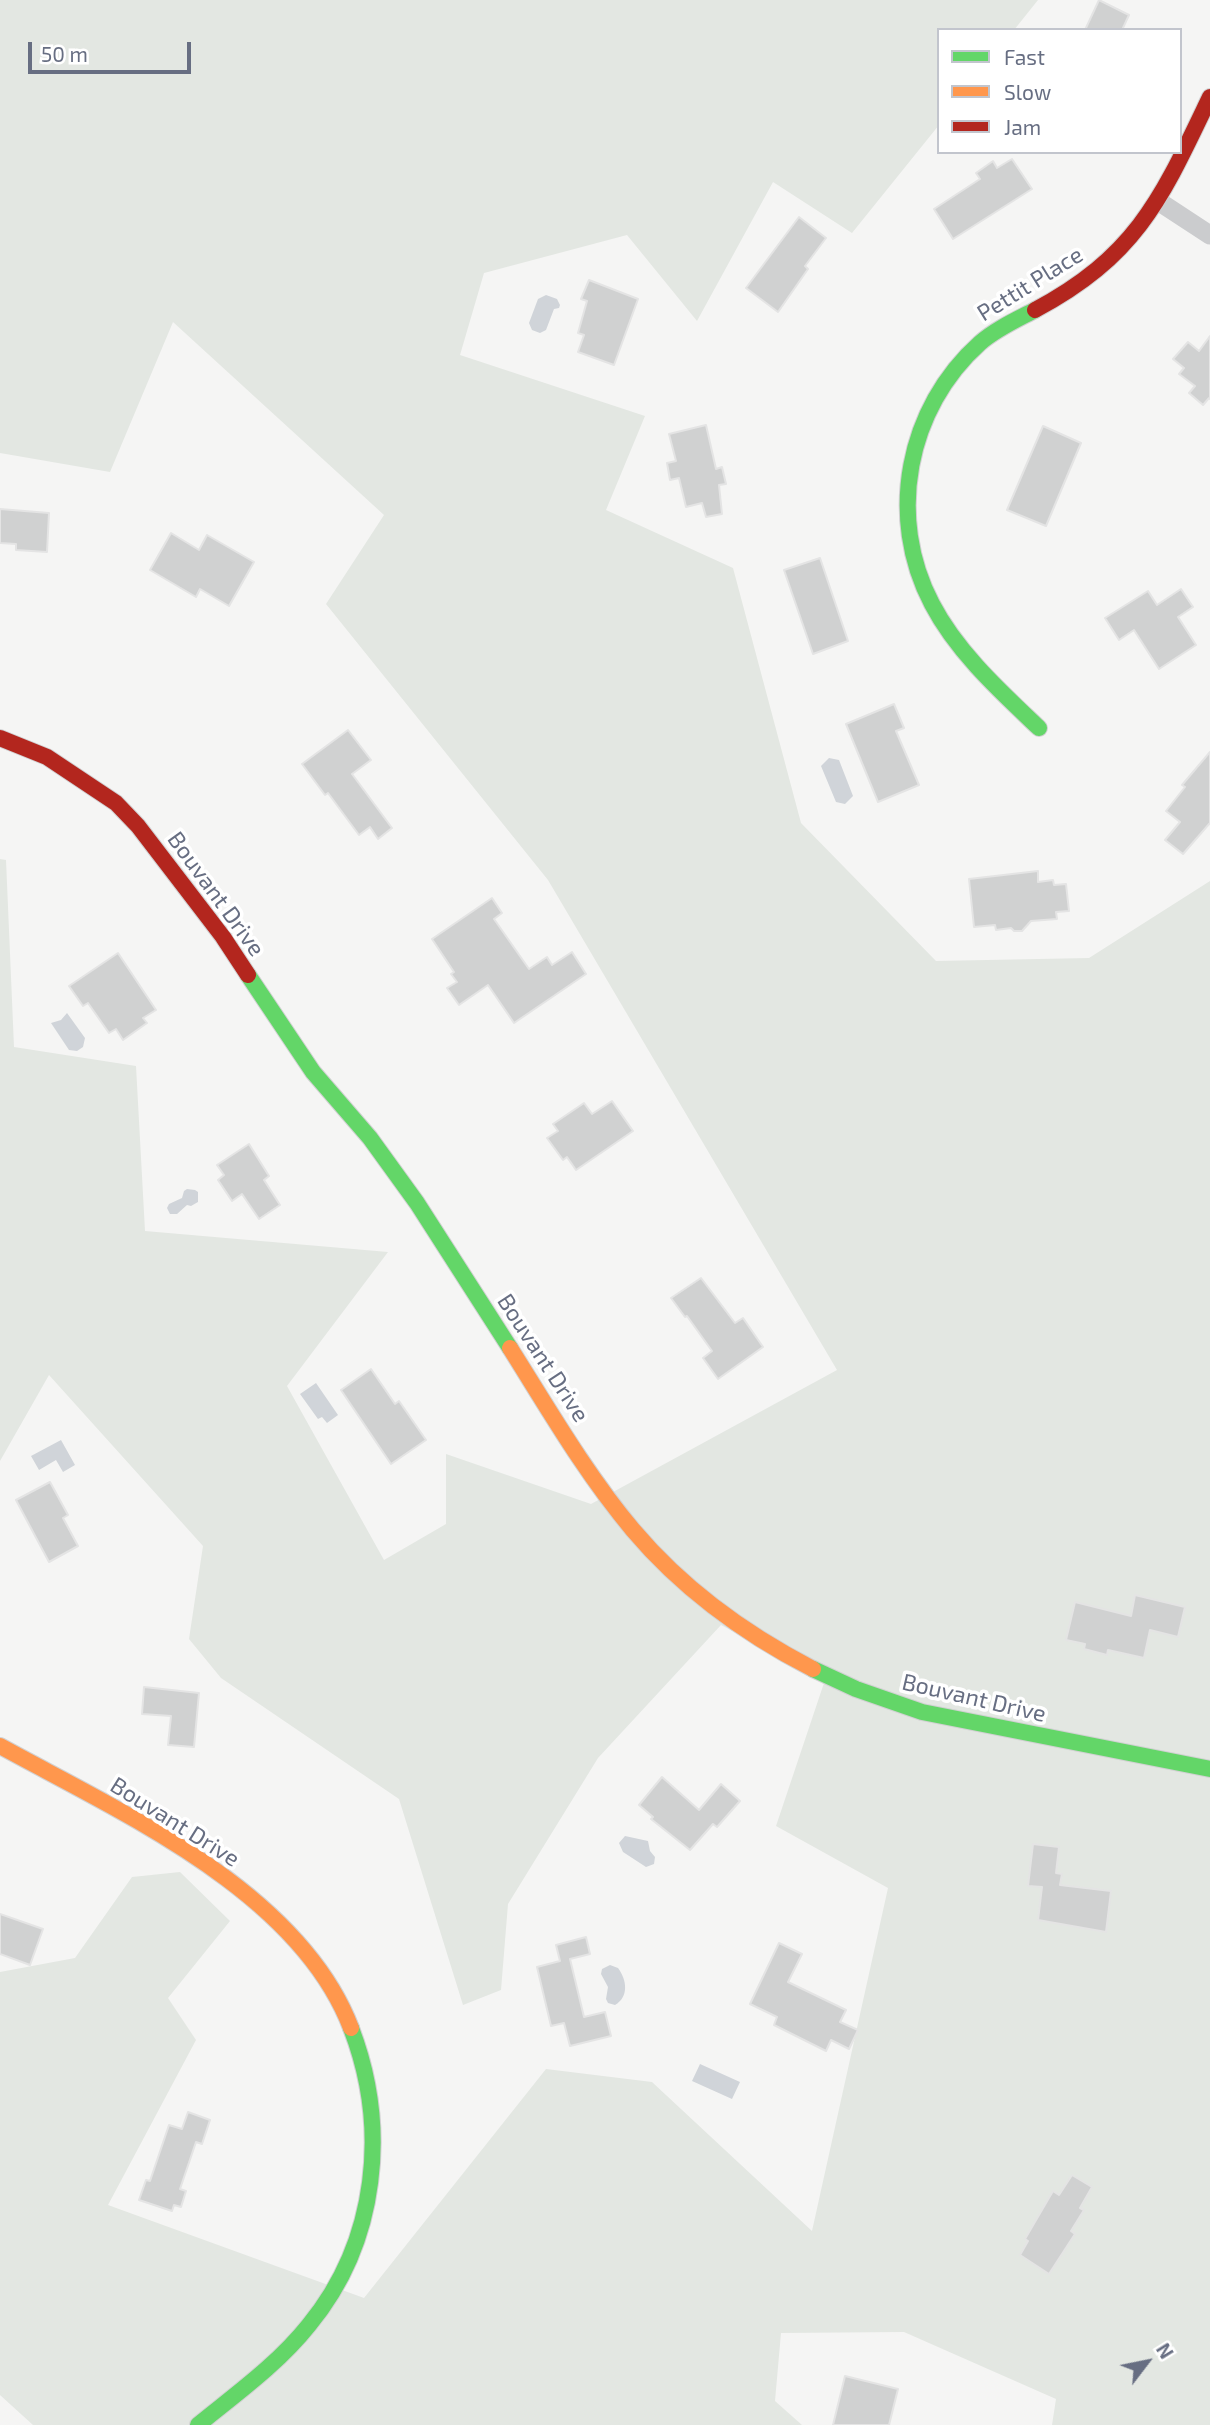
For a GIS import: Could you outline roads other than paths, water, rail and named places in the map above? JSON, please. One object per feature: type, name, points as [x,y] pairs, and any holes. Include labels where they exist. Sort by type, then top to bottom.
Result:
[{"type":"street","name":"Pettit Place","points":[[1182,153],[1210,97]]},
{"type":"street","name":"Pettit Place","points":[[1038,728],[988,680],[932,605],[911,547],[906,486],[912,450],[937,393],[956,367],[979,343],[1006,324],[1075,287],[1107,262],[1135,234],[1158,201],[1182,154]]},
{"type":"street","points":[[1158,201],[1210,235]]},
{"type":"street","name":"Bouvant Drive","points":[[0,738],[47,757],[116,803],[138,825],[223,937],[313,1072],[370,1139],[417,1203],[611,1503],[651,1550],[688,1586],[736,1624],[788,1657],[842,1685],[890,1703],[940,1717],[1210,1769]]},
{"type":"street","name":"Bouvant Drive","points":[[0,1746],[179,1846],[219,1872],[297,1944],[345,2012],[358,2045],[368,2080],[374,2120],[374,2161],[368,2201],[354,2248],[322,2308],[300,2336],[271,2365],[198,2425]]}]
